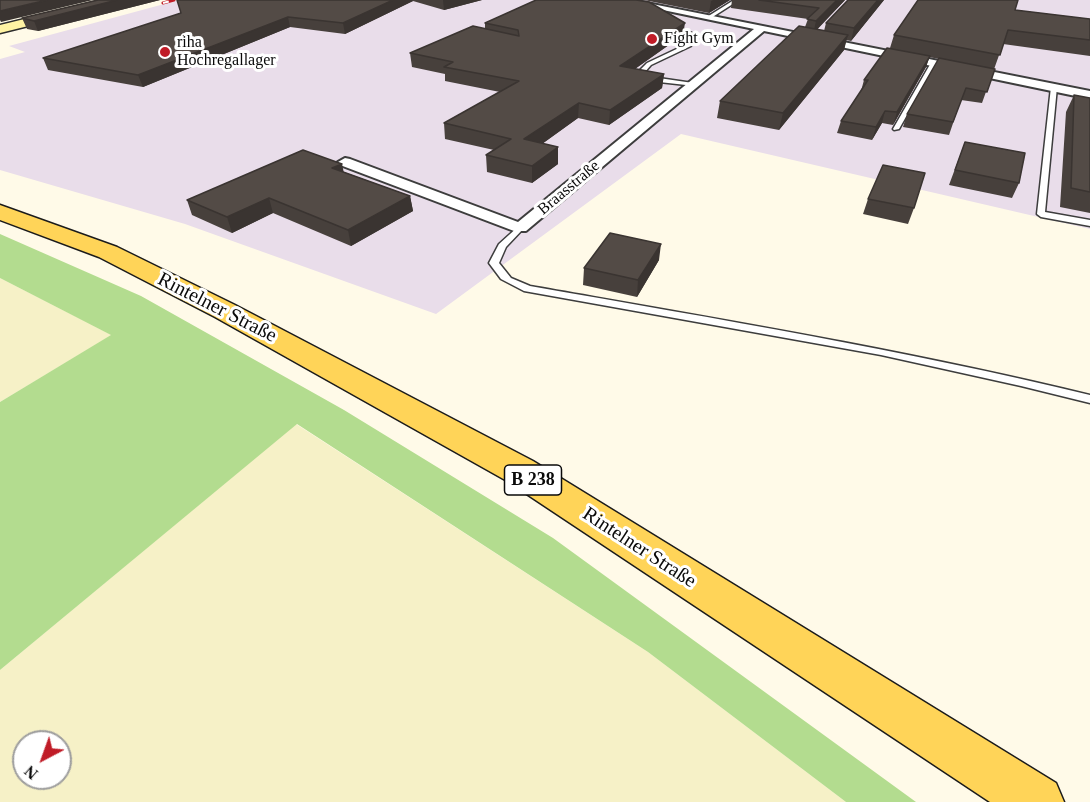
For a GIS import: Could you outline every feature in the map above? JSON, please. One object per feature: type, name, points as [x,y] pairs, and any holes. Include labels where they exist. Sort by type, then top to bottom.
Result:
[{"type":"main road","points":[[0,29],[117,0]]},
{"type":"main road","name":"Rintelner Straße","points":[[0,212],[108,252],[204,300],[519,471],[1037,802]]},
{"type":"street","points":[[622,1],[654,3],[762,28],[817,36],[1090,96]]},
{"type":"street","name":"Braasstraße","points":[[345,162],[520,228],[762,28]]},
{"type":"lane","points":[[709,17],[737,0]]},
{"type":"lane","points":[[622,1],[614,5],[650,11],[660,17]]},
{"type":"lane","points":[[670,22],[690,34],[687,46],[649,64],[640,73],[650,79],[693,85]]},
{"type":"lane","points":[[896,129],[934,62]]},
{"type":"lane","points":[[1054,87],[1041,214],[1090,223]]},
{"type":"lane","points":[[520,228],[502,246],[494,263],[500,275],[528,289],[891,354],[993,374],[1090,399]]},
{"type":"shaded area","points":[[179,0],[1090,0],[1090,229],[681,134],[436,314],[185,224],[0,170],[0,59],[25,52],[9,46]]},
{"type":"shaded area","points":[[0,278],[112,335],[0,402]]},
{"type":"shaded area","points":[[296,424],[648,652],[846,802],[0,802],[0,670]]},
{"type":"green space","points":[[0,234],[141,296],[344,410],[553,538],[916,802],[846,802],[648,652],[297,424],[0,670],[0,402],[111,335],[0,278]]},
{"type":"building","points":[[0,0],[47,0],[0,11]]},
{"type":"building","points":[[98,0],[117,0],[34,21],[22,18]]},
{"type":"building","name":"riha Hochregallager","points":[[177,0],[393,0],[343,23],[288,17],[138,75],[43,58],[181,13]]},
{"type":"building","points":[[536,0],[649,2],[685,23],[620,66],[664,74],[610,110],[579,103],[524,139],[558,147],[532,166],[486,155],[511,139],[444,123],[519,81],[444,67],[453,62],[410,53],[473,26],[519,36],[518,30],[485,23]]},
{"type":"building","points":[[759,0],[837,0],[816,21],[807,19],[819,8]]},
{"type":"building","points":[[848,0],[878,0],[854,28],[826,23]]},
{"type":"building","points":[[918,0],[1018,0],[1015,10],[1090,19],[1090,40],[1008,30],[1000,55],[894,35]]},
{"type":"building","points":[[799,26],[848,35],[783,113],[720,101]]},
{"type":"building","points":[[887,48],[930,56],[897,112],[885,111],[876,127],[841,121],[868,80],[864,80]]},
{"type":"building","points":[[939,58],[995,69],[987,92],[966,88],[953,122],[907,114]]},
{"type":"building","points":[[1074,95],[1090,98],[1090,192],[1071,188]]},
{"type":"building","points":[[965,142],[1025,153],[1019,183],[955,170]]},
{"type":"building","points":[[303,150],[342,164],[332,168],[410,196],[348,230],[269,198],[227,217],[187,200]]},
{"type":"building","points":[[883,165],[925,173],[914,208],[868,199]]},
{"type":"building","points":[[610,233],[661,244],[638,280],[584,268]]},
{"type":"railway","points":[[163,3],[174,0]]},
{"type":"place","name":"Fight Gym","points":[[652,39]]},
{"type":"place","name":"riha Hochregallager","points":[[165,52]]}]
